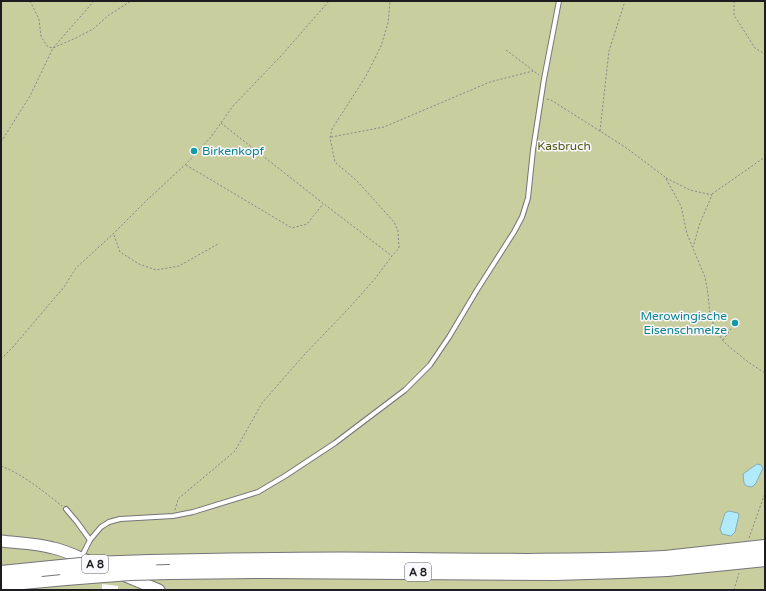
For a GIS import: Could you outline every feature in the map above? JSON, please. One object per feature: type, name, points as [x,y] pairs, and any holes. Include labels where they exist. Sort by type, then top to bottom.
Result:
[{"type":"highway","name":"A 8","points":[[1,584],[130,573],[170,572],[265,571],[555,573],[621,571],[765,548]]},
{"type":"highway","name":"A 8","points":[[1,573],[91,564],[150,562],[267,560],[619,560],[666,563],[765,559]]},
{"type":"main road","points":[[1,541],[53,547],[159,590]]},
{"type":"lane","points":[[81,559],[90,540],[101,527],[109,522],[120,519],[173,516],[193,512],[258,492],[335,443],[405,390],[430,365],[449,337],[522,217],[528,198],[541,97],[559,1]]},
{"type":"lane","points":[[66,509],[90,540]]},
{"type":"path","points":[[30,1],[39,19],[41,37],[48,47],[53,48],[93,29],[109,15],[131,1]]},
{"type":"path","points":[[1,142],[30,96],[53,48],[94,1]]},
{"type":"path","points":[[1,359],[64,287],[76,268],[186,164],[211,137],[233,106],[280,57],[329,1]]},
{"type":"path","points":[[173,516],[178,499],[234,451],[262,403],[304,355],[374,280],[399,248],[398,231],[394,222],[357,181],[335,162],[330,138],[332,129],[366,76],[380,46],[388,23],[390,1]]},
{"type":"path","points":[[600,132],[609,51],[625,1]]},
{"type":"path","points":[[734,1],[734,14],[755,48],[765,54]]},
{"type":"path","points":[[506,50],[544,79]]},
{"type":"path","points":[[330,138],[384,127],[490,82],[533,71]]},
{"type":"path","points":[[541,97],[551,100],[625,147],[665,177],[690,190],[712,195]]},
{"type":"path","points":[[221,122],[392,256]]},
{"type":"path","points":[[692,248],[700,223],[712,195],[765,158]]},
{"type":"path","points":[[186,164],[292,228],[307,224],[324,204]]},
{"type":"path","points":[[665,177],[681,206],[687,234],[705,277],[710,315],[715,328],[723,341],[732,350],[765,373]]},
{"type":"path","points":[[113,234],[120,252],[139,264],[156,270],[179,266],[218,244]]},
{"type":"path","points":[[723,341],[735,323]]},
{"type":"path","points":[[1,466],[13,471],[36,486],[66,509]]},
{"type":"green space","name":"Kasbruch","points":[[1,1],[765,1],[765,590],[118,590],[118,586],[102,584],[102,590],[1,590]]},
{"type":"water","points":[[757,464],[761,465],[763,468],[756,483],[752,487],[746,486],[744,483],[743,474]]},
{"type":"water","points":[[729,511],[738,513],[739,515],[735,532],[731,536],[722,534],[720,529],[725,513]]},
{"type":"place","name":"Birkenkopf","points":[[194,151]]},
{"type":"place","name":"Merowingische Eisenschmelze","points":[[735,323]]}]
